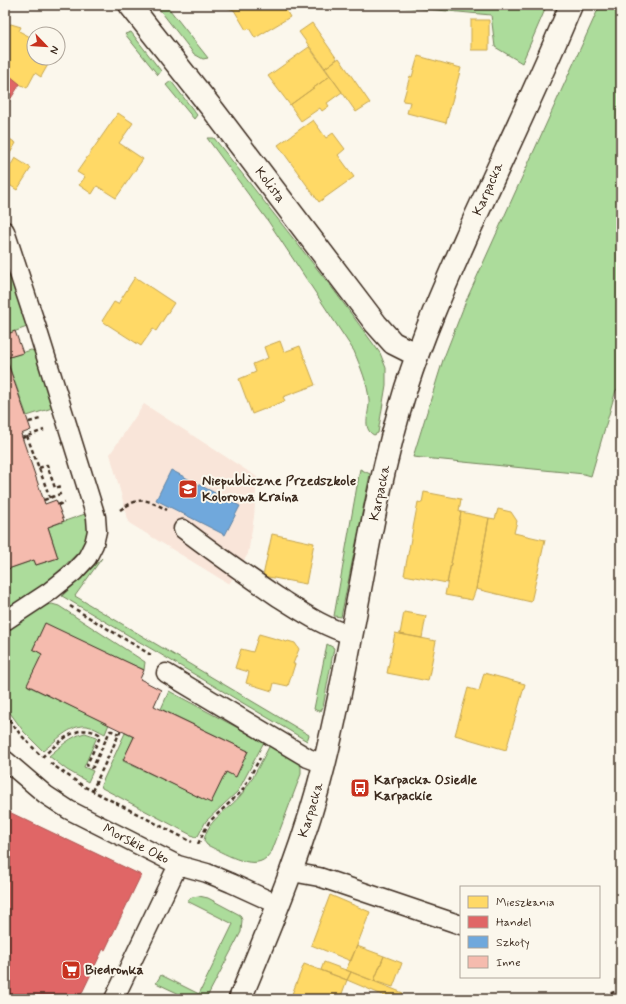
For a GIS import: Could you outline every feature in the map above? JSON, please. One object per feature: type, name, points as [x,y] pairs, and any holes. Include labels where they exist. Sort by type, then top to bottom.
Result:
[{"type":"street","name":"Kolista","points":[[130,5],[214,111],[376,324],[393,343],[417,355]]},
{"type":"street","name":"Karpacka","points":[[240,999],[292,872],[314,804],[352,635],[385,466],[398,415],[417,355],[439,298],[571,5]]},
{"type":"lane","points":[[5,231],[82,471],[96,517],[97,531],[91,551],[87,558],[74,572],[49,592],[5,621]]},
{"type":"lane","points":[[183,529],[237,570],[303,613],[326,626],[342,633],[352,635]]},
{"type":"lane","points":[[166,673],[308,758],[324,764]]},
{"type":"lane","name":"Morskie Oko","points":[[5,760],[46,795],[69,810],[178,865],[208,873],[231,882],[279,905]]},
{"type":"lane","points":[[114,999],[178,865]]},
{"type":"lane","points":[[292,872],[319,877],[460,925]]},
{"type":"path","points":[[22,438],[48,429]]},
{"type":"path","points":[[27,436],[50,498]]},
{"type":"path","points":[[44,500],[57,496]]},
{"type":"path","points":[[119,511],[132,502],[149,501],[182,518],[183,529]]},
{"type":"path","points":[[72,607],[159,660],[166,673]]},
{"type":"path","points":[[5,714],[20,734],[42,757],[73,780],[198,844],[210,822],[242,791],[272,737]]},
{"type":"path","points":[[42,757],[68,736],[77,731],[85,729],[92,730],[99,734],[100,737],[87,764],[90,768],[93,767],[110,731],[119,734]]},
{"type":"path","points":[[92,791],[121,730]]},
{"type":"path","points":[[598,999],[621,990]]},
{"type":"shaded area","name":"Niepubliczne Przedszkole Kolorowa Kraina","points":[[144,404],[257,477],[254,517],[248,554],[229,584],[129,523],[110,454]]},
{"type":"green space","points":[[156,5],[166,5],[208,58],[203,59],[194,54]]},
{"type":"green space","points":[[383,5],[547,5],[522,63],[495,47],[491,15]]},
{"type":"green space","points":[[600,5],[621,5],[621,388],[616,390],[591,476],[584,474],[413,457],[443,360],[466,301]]},
{"type":"green space","points":[[131,32],[161,71],[158,75],[125,34]]},
{"type":"green space","points":[[171,81],[197,115],[194,119],[166,85]]},
{"type":"green space","points":[[207,138],[214,138],[333,289],[380,353],[386,368],[386,385],[378,433],[374,435],[368,429],[367,419],[369,400],[367,388],[354,351],[268,221]]},
{"type":"green space","points":[[5,272],[12,274],[29,323],[27,327],[5,335]]},
{"type":"green space","points":[[31,350],[36,352],[53,402],[52,408],[27,416],[6,358]]},
{"type":"green space","points":[[360,469],[370,474],[341,617],[334,616]]},
{"type":"green space","points":[[85,514],[88,524],[87,541],[81,550],[44,585],[5,610],[5,570],[34,560],[36,565],[58,558],[48,527]]},
{"type":"green space","points":[[102,558],[75,596],[309,735],[307,741],[62,596]]},
{"type":"green space","points":[[52,604],[59,606],[145,662],[144,670],[45,624],[33,649],[42,654],[28,686],[109,724],[105,734],[87,726],[75,728],[63,734],[43,751],[24,732],[5,706],[5,632],[46,605]]},
{"type":"green space","points":[[327,644],[334,648],[323,707],[321,711],[318,711],[314,709]]},
{"type":"green space","points":[[169,691],[264,742],[238,791],[206,821],[198,836],[195,837],[102,788],[101,785],[125,733],[134,737],[123,761],[211,802],[226,772],[236,776],[248,751],[161,709]]},
{"type":"green space","points":[[85,733],[97,737],[84,767],[93,771],[88,782],[67,770],[49,756],[70,739]]},
{"type":"green space","points":[[270,745],[301,761],[301,774],[272,851],[266,858],[260,861],[253,862],[237,859],[207,845],[204,841],[206,833],[215,820],[244,791],[255,774]]},
{"type":"green space","points":[[199,896],[208,898],[240,915],[242,920],[241,932],[206,999],[190,999],[156,983],[161,975],[199,994],[233,924],[187,901],[192,897]]},
{"type":"building: Mieszkania","points":[[226,5],[283,5],[290,17],[255,38],[249,28],[246,30],[234,10],[228,8]]},
{"type":"building: Mieszkania","points":[[471,20],[489,20],[489,50],[471,50]]},
{"type":"building: Mieszkania","points":[[312,23],[337,59],[325,68],[299,32]]},
{"type":"building: Mieszkania","points":[[11,24],[21,27],[19,31],[26,35],[26,66],[47,66],[41,77],[35,73],[27,88],[14,81],[15,80],[5,72],[6,26]]},
{"type":"building: Mieszkania","points":[[309,47],[330,76],[290,105],[268,76]]},
{"type":"building: Mieszkania","points":[[418,56],[461,68],[446,123],[407,113],[410,102],[403,101],[410,76],[412,77]]},
{"type":"building: Mieszkania","points":[[339,58],[370,103],[356,112],[325,68]]},
{"type":"building: Mieszkania","points":[[330,76],[342,92],[327,103],[329,106],[322,111],[320,108],[301,121],[290,105]]},
{"type":"building: Mieszkania","points":[[118,113],[133,123],[119,143],[143,159],[116,198],[97,186],[92,194],[79,185],[85,177],[77,172]]},
{"type":"building: Mieszkania","points":[[313,120],[326,138],[333,133],[345,149],[338,155],[354,177],[319,202],[278,145]]},
{"type":"building: Mieszkania","points":[[5,136],[16,143],[5,162]]},
{"type":"building: Mieszkania","points":[[15,158],[31,168],[17,190],[5,182],[5,175]]},
{"type":"building: Mieszkania","points":[[135,277],[174,303],[156,331],[153,329],[141,346],[102,321],[114,302],[118,304]]},
{"type":"building: Mieszkania","points":[[280,341],[284,352],[300,346],[315,385],[283,397],[285,401],[252,414],[239,379],[256,372],[253,364],[268,358],[264,347]]},
{"type":"building: Mieszkania","points":[[424,492],[461,499],[459,511],[461,512],[447,583],[404,575],[418,502],[422,503]]},
{"type":"building: Mieszkania","points":[[498,509],[511,512],[517,521],[514,533],[545,540],[531,602],[476,589],[489,518],[495,519]]},
{"type":"building: Mieszkania","points":[[461,512],[489,518],[476,589],[472,600],[445,595]]},
{"type":"building: Mieszkania","points":[[272,534],[314,543],[306,584],[263,576]]},
{"type":"building: Mieszkania","points":[[404,612],[426,616],[422,638],[400,634]]},
{"type":"building: Mieszkania","points":[[395,633],[436,641],[428,681],[387,673]]},
{"type":"building: Mieszkania","points":[[259,634],[295,643],[299,649],[293,664],[295,664],[288,686],[274,683],[272,691],[246,683],[249,672],[235,668],[241,649],[253,652]]},
{"type":"building: Mieszkania","points":[[484,673],[525,684],[506,750],[455,735],[468,688],[479,691]]},
{"type":"building: Mieszkania","points":[[330,895],[370,912],[351,961],[311,945]]},
{"type":"building: Mieszkania","points":[[357,946],[384,956],[374,981],[346,970]]},
{"type":"building: Mieszkania","points":[[384,956],[402,963],[393,987],[374,981]]},
{"type":"building: Mieszkania","points":[[324,962],[351,972],[347,980],[321,970]]},
{"type":"building: Mieszkania","points":[[304,964],[347,980],[340,999],[290,999]]},
{"type":"building: Mieszkania","points":[[351,972],[403,993],[401,999],[392,999],[347,980]]},
{"type":"building: Handel","points":[[5,72],[20,84],[8,103],[5,101]]},
{"type":"building: Handel","points":[[5,810],[141,875],[105,950],[103,949],[79,999],[17,999],[5,993],[5,960],[9,951],[5,949]]},
{"type":"building: Szkoły","points":[[171,470],[240,506],[225,535],[156,500]]},
{"type":"building: Inne","points":[[15,331],[23,353],[6,358],[31,430],[21,434],[45,504],[56,500],[64,521],[48,527],[58,558],[36,565],[34,560],[5,570],[5,335]]},
{"type":"building: Inne","points":[[45,623],[144,670],[140,679],[161,690],[154,706],[248,751],[236,777],[226,772],[211,803],[123,760],[134,737],[27,685],[42,654],[33,649]]},
{"type":"place","name":"Niepubliczne Przedszkole Kolorowa Kraina","points":[[188,489]]},
{"type":"place","name":"Karpacka Osiedle Karpackie","points":[[360,788]]},
{"type":"place","name":"Biedronka","points":[[71,970]]}]
